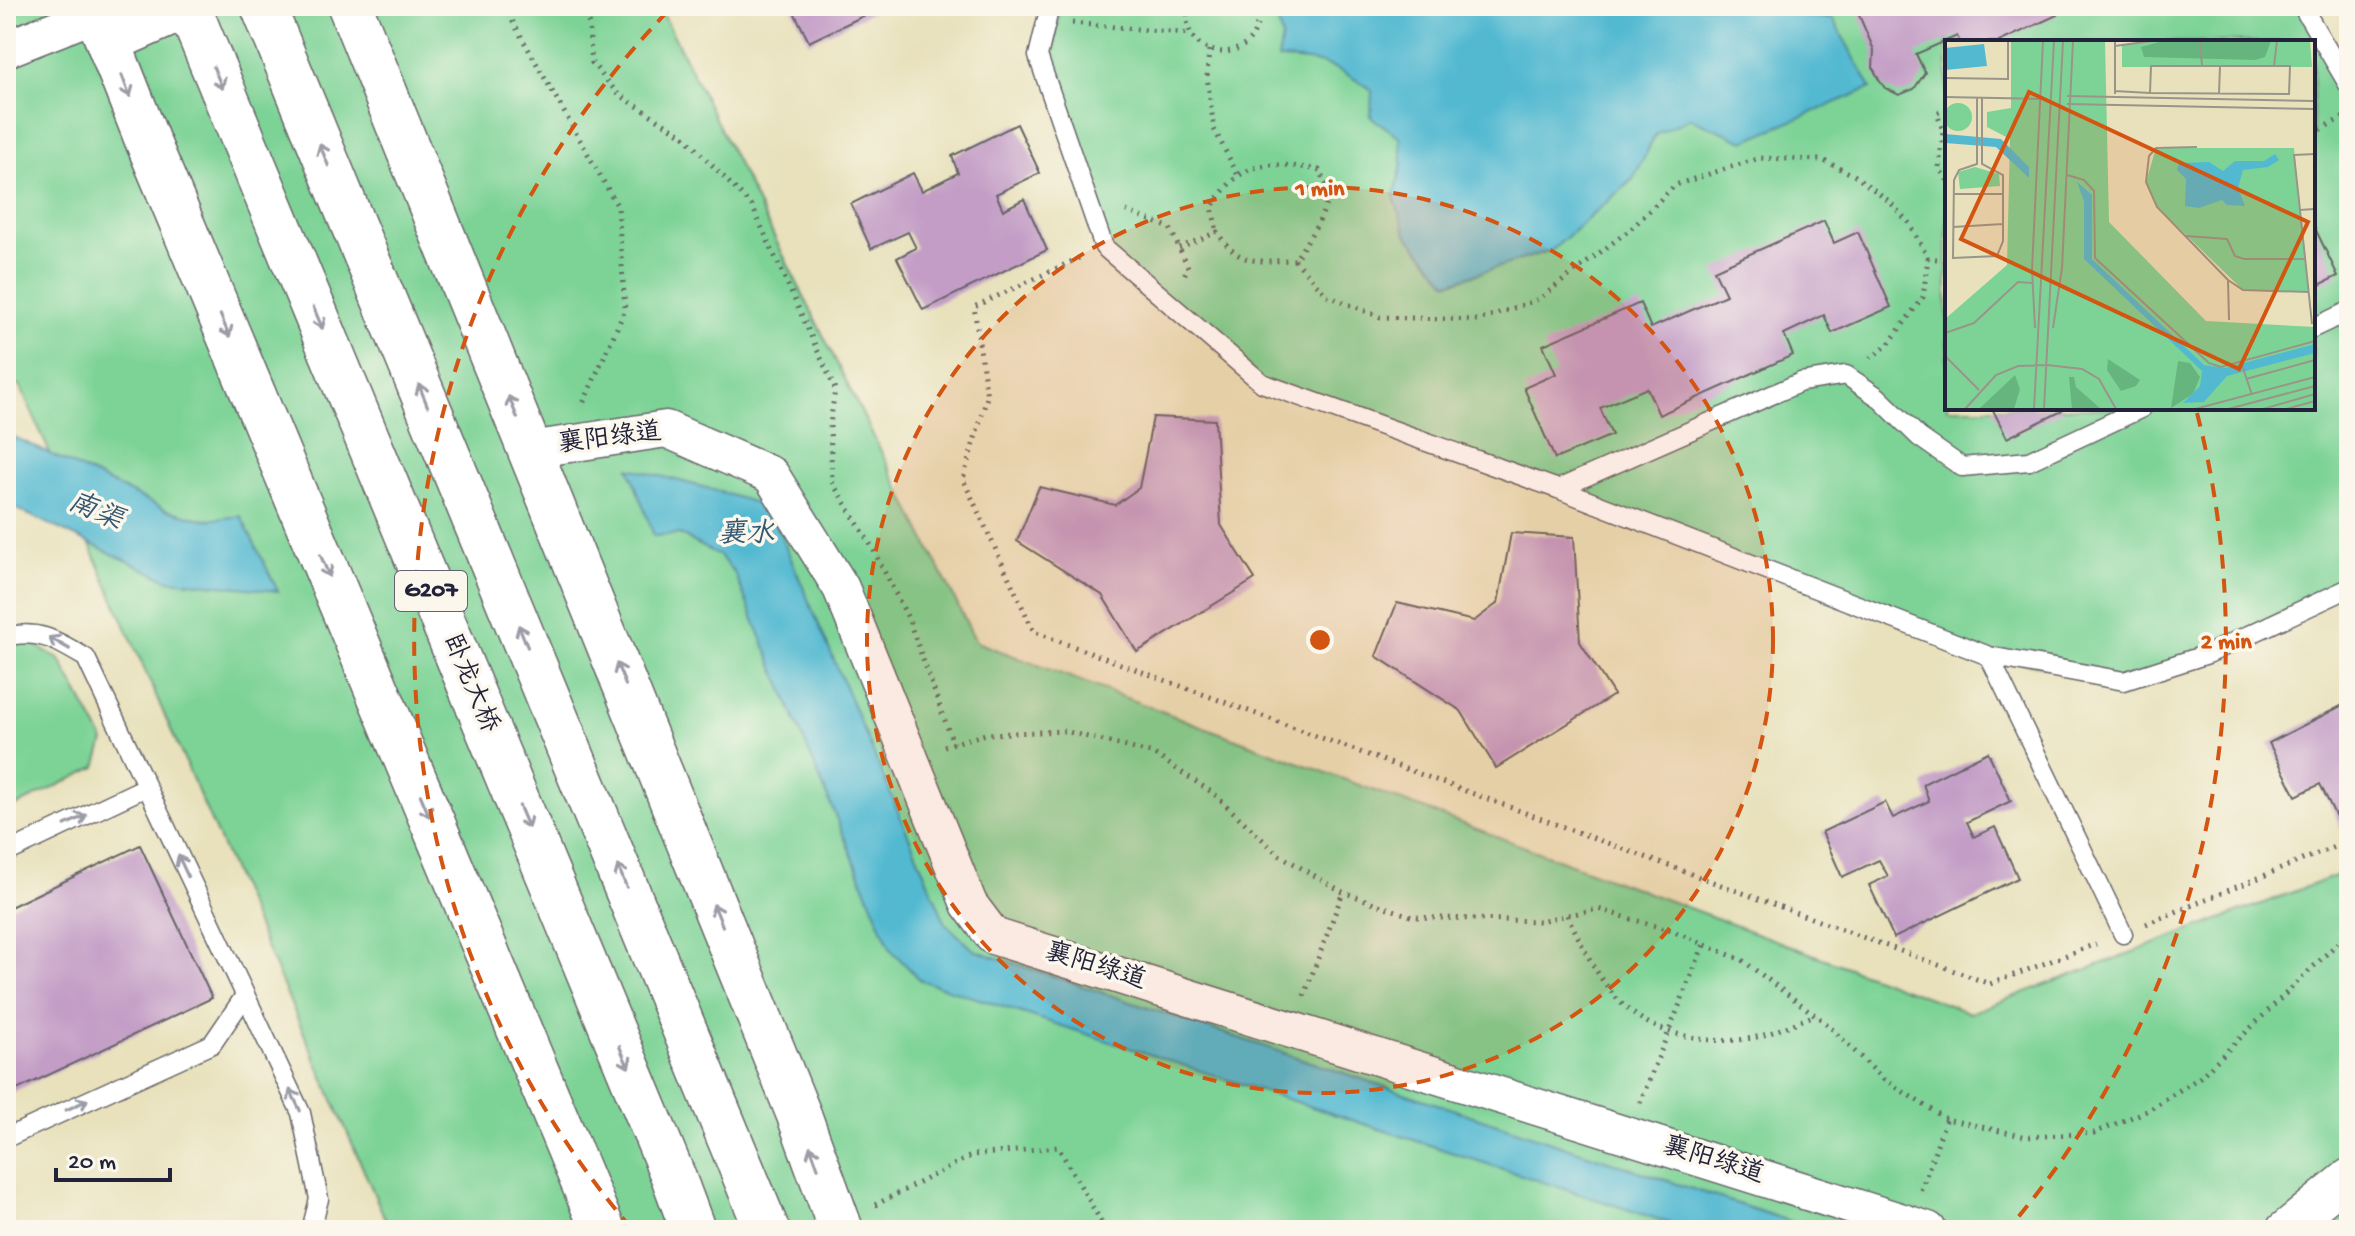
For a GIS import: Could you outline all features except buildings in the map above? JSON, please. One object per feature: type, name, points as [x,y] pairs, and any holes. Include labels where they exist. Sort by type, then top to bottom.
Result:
[{"type":"main road","points":[[188,6],[100,20],[147,140],[603,1230]]},
{"type":"main road","name":"卧龙大桥","points":[[188,6],[693,1230]]},
{"type":"main road","name":"G207","points":[[263,6],[767,1230]]},
{"type":"main road","points":[[350,6],[546,448],[840,1227]]},
{"type":"main road","points":[[375,6],[379,75]]},
{"type":"street","points":[[6,49],[100,20]]},
{"type":"street","name":"襄阳绿道","points":[[546,448],[666,429],[771,475],[841,588],[969,904],[993,936],[1918,1227]]},
{"type":"street","points":[[2284,1230],[2346,1184]]},
{"type":"lane","points":[[2302,6],[2349,86]]},
{"type":"lane","points":[[1048,13],[1038,56],[1104,247],[1262,383],[1558,489],[1989,656],[2124,681],[2208,654],[2349,588]]},
{"type":"lane","points":[[2315,327],[2349,311]]},
{"type":"lane","points":[[1558,489],[1801,382],[1846,375],[1878,397],[1919,437],[1962,467],[2029,461],[2138,410]]},
{"type":"lane","points":[[6,637],[15,634],[47,635],[86,658],[301,1113],[319,1199],[311,1230]]},
{"type":"lane","points":[[1989,656],[2123,934]]},
{"type":"lane","points":[[6,853],[146,787]]},
{"type":"lane","points":[[6,1138],[212,1044],[244,997]]},
{"type":"path","points":[[507,6],[513,22],[618,207],[625,310],[546,448]]},
{"type":"path","points":[[587,6],[592,63],[618,94],[683,135],[752,206],[835,389],[830,425],[832,482],[872,547],[908,618],[953,743]]},
{"type":"path","points":[[1143,6],[1188,8],[1191,34],[1199,44],[1209,50],[1232,51],[1251,39],[1259,18],[1257,6]]},
{"type":"path","points":[[1048,13],[1191,34]]},
{"type":"path","points":[[1209,50],[1207,76],[1214,129],[1239,177]]},
{"type":"path","points":[[1945,110],[1937,113],[1943,131],[1939,168],[1945,177]]},
{"type":"path","points":[[2315,132],[2349,115]]},
{"type":"path","points":[[1295,260],[1319,222],[1331,192],[1319,170],[1290,165],[1255,166],[1225,186],[1212,207],[1217,232],[1230,252],[1253,261],[1295,260],[1326,295],[1380,317],[1479,320],[1539,299],[1632,228],[1675,185],[1759,158],[1822,160],[1854,175],[1889,201],[1910,224],[1928,258],[1923,297],[1888,345],[1846,375]]},
{"type":"path","points":[[1126,211],[1170,228],[1188,267],[1170,303]]},
{"type":"path","points":[[1179,248],[1217,232]]},
{"type":"path","points":[[1104,247],[974,307],[987,397],[963,479],[1034,632],[1990,984],[2123,934],[2349,841]]},
{"type":"path","points":[[1928,258],[1945,260]]},
{"type":"path","points":[[909,756],[986,734],[1065,731],[1154,754],[1213,793],[1279,855],[1343,892],[1413,917],[1539,921],[1598,909],[1672,931],[1742,960],[1816,1015],[1883,1079],[1946,1119],[2027,1137],[2094,1133],[2149,1110],[2200,1077],[2349,932]]},
{"type":"path","points":[[1292,1030],[1343,892]]},
{"type":"path","points":[[1567,915],[1598,976],[1627,1012],[1668,1033],[1708,1040],[1753,1038],[1816,1015]]},
{"type":"path","points":[[1627,1135],[1704,944]]},
{"type":"path","points":[[1918,1227],[1946,1119]]},
{"type":"path","points":[[840,1227],[973,1155],[1058,1147],[1107,1230]]},
{"type":"green space","points":[[6,6],[659,6],[976,642],[1970,1013],[2349,871],[2349,1230],[390,1230],[20,385],[6,385]]},
{"type":"green space","points":[[1060,6],[2302,6],[2349,86],[2349,588],[2124,681],[1989,656],[1262,383],[1104,247],[1050,82]]},
{"type":"green space","points":[[15,634],[60,660],[104,741],[96,767],[6,811],[6,637]]},
{"type":"water","points":[[1273,6],[1780,6],[1788,14],[1833,19],[1871,88],[1744,141],[1690,118],[1656,134],[1633,179],[1552,250],[1448,283],[1406,234],[1394,198],[1402,164],[1400,137],[1371,117],[1372,90],[1328,66],[1278,59],[1282,37]]},
{"type":"water","name":"南渠","points":[[6,433],[167,510],[205,520],[241,516],[278,591],[168,580],[6,504]]},
{"type":"water","name":"襄水","points":[[629,468],[769,507],[946,924],[974,950],[1816,1230],[1691,1230],[920,980],[891,950],[735,574],[720,556],[679,534],[654,536]]}]
